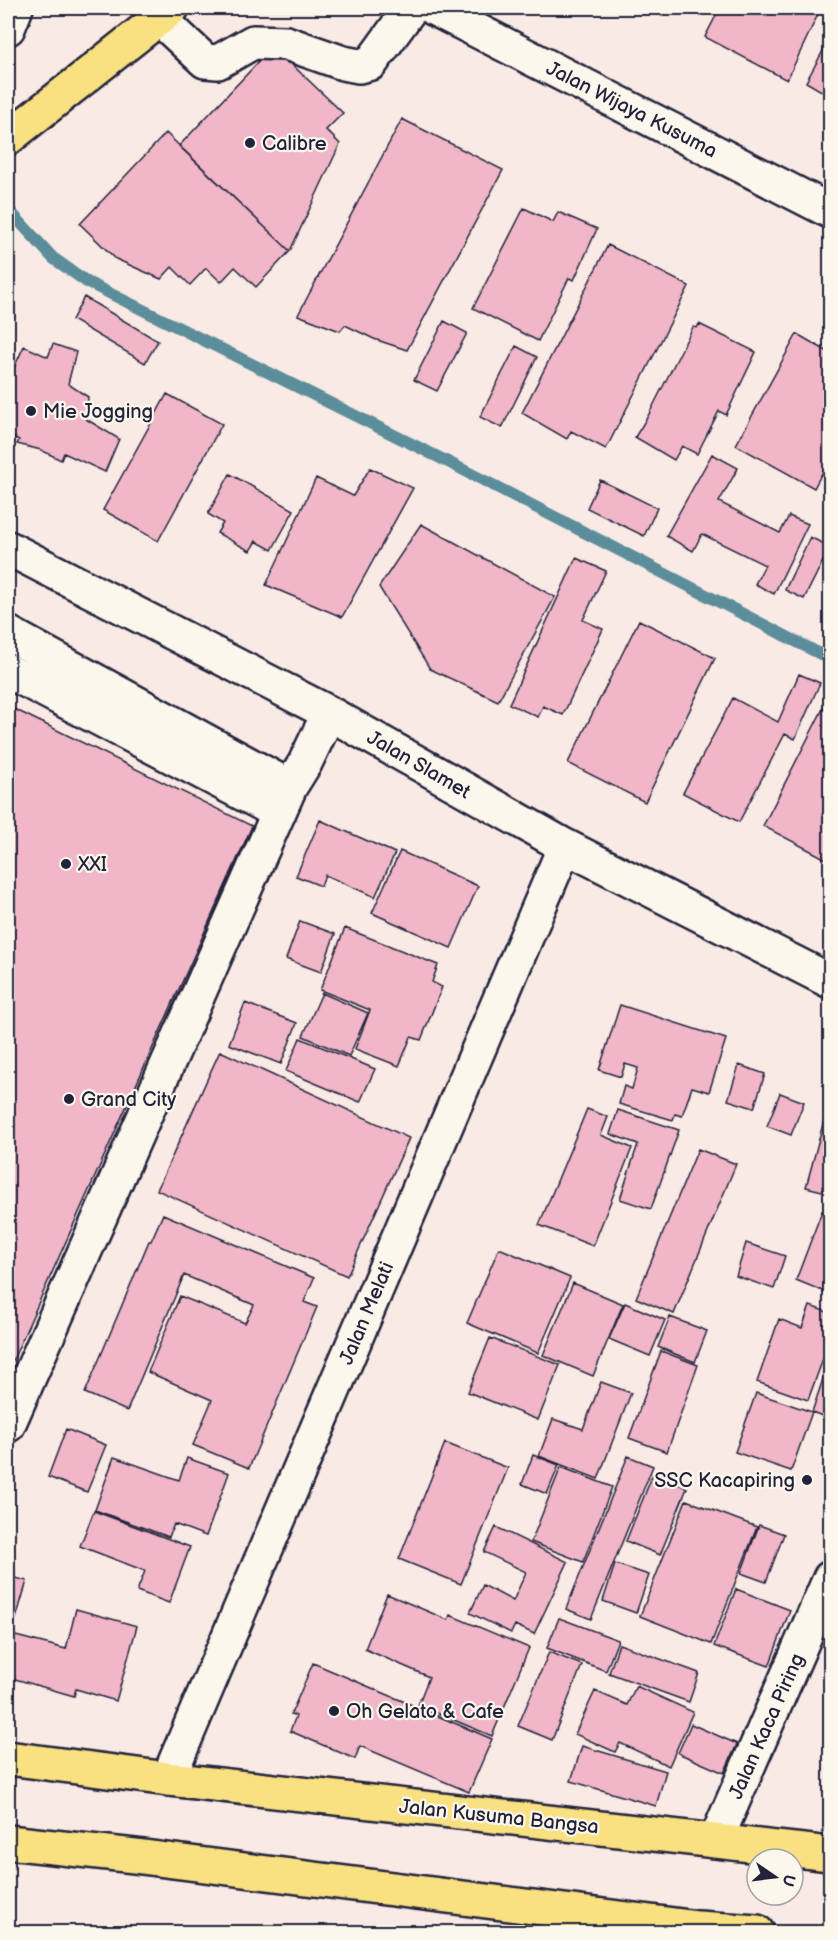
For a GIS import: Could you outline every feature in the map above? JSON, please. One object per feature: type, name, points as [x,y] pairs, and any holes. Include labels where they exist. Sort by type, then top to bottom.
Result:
[{"type":"main road","points":[[8,138],[166,13]]},
{"type":"main road","name":"Jalan Kusuma Bangsa","points":[[8,1758],[168,1779],[831,1854]]},
{"type":"main road","points":[[8,1842],[135,1856],[697,1930],[757,1932]]},
{"type":"street","points":[[8,28],[16,8]]},
{"type":"street","points":[[166,13],[205,61],[218,62],[253,42],[285,43],[358,66],[371,63],[411,8]]},
{"type":"street","name":"Jalan Wijaya Kusuma","points":[[433,8],[831,211]]},
{"type":"street","name":"Jalan Slamet","points":[[8,548],[329,713],[565,846],[831,981]]},
{"type":"street","points":[[8,633],[284,799]]},
{"type":"street","points":[[8,671],[284,799]]},
{"type":"street","points":[[8,1425],[284,799],[305,763],[329,713]]},
{"type":"street","name":"Jalan Melati","points":[[168,1779],[565,846]]},
{"type":"street","name":"Jalan Kaca Piring","points":[[716,1840],[831,1578]]},
{"type":"building","points":[[720,8],[821,8],[787,80],[705,37]]},
{"type":"building","points":[[830,38],[830,96],[806,82]]},
{"type":"building","points":[[265,55],[285,58],[343,113],[326,130],[340,144],[290,251],[179,146]]},
{"type":"building","points":[[402,119],[503,170],[407,350],[374,339],[345,325],[340,331],[298,315]]},
{"type":"building","points":[[166,133],[290,251],[256,287],[235,267],[221,282],[206,268],[190,285],[172,267],[161,279],[116,259],[80,224]]},
{"type":"building","points":[[524,208],[553,222],[558,212],[597,229],[574,280],[569,278],[538,341],[473,308]]},
{"type":"building","points":[[608,245],[689,286],[606,449],[571,431],[567,439],[522,413]]},
{"type":"building","points":[[84,297],[158,341],[145,363],[72,320]]},
{"type":"building","points":[[444,321],[467,333],[437,391],[414,380]]},
{"type":"building","points":[[699,324],[756,352],[726,415],[719,411],[697,454],[682,446],[674,460],[635,437],[693,327],[697,328]]},
{"type":"building","points":[[797,334],[830,353],[830,458],[814,488],[736,445]]},
{"type":"building","points":[[53,344],[76,352],[68,384],[88,397],[86,419],[119,439],[105,472],[64,453],[61,460],[41,450],[17,444],[19,440],[8,434],[8,381],[24,346],[48,357]]},
{"type":"building","points":[[516,346],[537,357],[502,428],[480,417]]},
{"type":"building","points":[[167,394],[222,424],[158,541],[103,510]]},
{"type":"building","points":[[712,454],[738,468],[719,502],[780,533],[789,516],[808,524],[774,594],[755,584],[765,565],[702,534],[693,551],[666,536]]},
{"type":"building","points":[[370,468],[413,488],[342,617],[266,585],[316,478],[353,496]]},
{"type":"building","points":[[230,474],[294,510],[272,550],[256,541],[250,551],[217,533],[223,523],[208,514]]},
{"type":"building","points":[[600,480],[657,508],[644,536],[587,508]]},
{"type":"building","points":[[421,524],[555,597],[498,701],[430,669],[379,587]]},
{"type":"building","points":[[810,537],[830,547],[804,599],[785,590]]},
{"type":"building","points":[[576,558],[606,571],[583,620],[603,629],[563,715],[543,706],[538,717],[509,704]]},
{"type":"building","points":[[639,620],[715,658],[645,802],[568,763]]},
{"type":"building","points":[[799,674],[820,683],[795,739],[785,734],[739,822],[683,793],[733,698],[778,722]]},
{"type":"building","points":[[830,695],[830,861],[763,826]]},
{"type":"building","name":"Grand City","points":[[8,706],[252,826],[8,1371]]},
{"type":"building","points":[[320,820],[395,853],[375,897],[325,875],[321,886],[296,876]]},
{"type":"building","points":[[400,851],[478,886],[451,948],[372,913]]},
{"type":"building","points":[[300,921],[335,934],[321,972],[286,959]]},
{"type":"building","points":[[345,928],[438,965],[432,982],[442,987],[421,1040],[411,1037],[399,1066],[355,1049],[370,1010],[320,990]]},
{"type":"building","points":[[322,993],[368,1013],[349,1056],[303,1036]]},
{"type":"building","points":[[245,1003],[297,1023],[281,1064],[229,1044]]},
{"type":"building","points":[[620,1005],[726,1039],[709,1092],[692,1087],[682,1116],[675,1114],[673,1120],[619,1104],[624,1086],[632,1089],[638,1068],[625,1064],[621,1077],[599,1070]]},
{"type":"building","points":[[300,1038],[375,1069],[360,1102],[286,1071]]},
{"type":"building","points":[[220,1051],[409,1138],[347,1276],[157,1190]]},
{"type":"building","points":[[739,1065],[765,1074],[754,1108],[728,1100]]},
{"type":"building","points":[[780,1093],[804,1102],[791,1135],[767,1126]]},
{"type":"building","points":[[587,1109],[608,1117],[601,1135],[632,1148],[593,1246],[539,1225]]},
{"type":"building","points":[[618,1110],[679,1130],[651,1209],[620,1199],[638,1144],[610,1134]]},
{"type":"building","points":[[826,1113],[830,1114],[830,1193],[806,1187]]},
{"type":"building","points":[[698,1149],[736,1164],[674,1314],[636,1298]]},
{"type":"building","points":[[822,1211],[830,1215],[830,1294],[796,1280]]},
{"type":"building","points":[[163,1214],[314,1278],[304,1302],[317,1307],[249,1468],[193,1445],[212,1400],[148,1372],[180,1296],[245,1323],[254,1305],[184,1275],[127,1411],[85,1393],[149,1241]]},
{"type":"building","points":[[746,1243],[785,1256],[774,1289],[736,1276]]},
{"type":"building","points":[[499,1248],[570,1278],[538,1353],[467,1323]]},
{"type":"building","points":[[573,1283],[623,1304],[593,1376],[543,1355]]},
{"type":"building","points":[[625,1303],[665,1320],[650,1356],[609,1339]]},
{"type":"building","points":[[810,1306],[830,1313],[830,1419],[812,1412],[829,1361],[823,1359],[808,1400],[757,1382],[779,1319],[802,1328]]},
{"type":"building","points":[[670,1317],[707,1331],[695,1362],[658,1347]]},
{"type":"building","points":[[490,1338],[560,1365],[538,1420],[468,1392]]},
{"type":"building","points":[[661,1351],[698,1365],[667,1452],[629,1438]]},
{"type":"building","points":[[601,1382],[631,1393],[598,1479],[539,1456],[553,1419],[583,1429]]},
{"type":"building","points":[[756,1393],[812,1412],[791,1471],[735,1452]]},
{"type":"building","points":[[66,1429],[106,1445],[87,1492],[48,1477]]},
{"type":"building","points":[[445,1443],[508,1468],[461,1584],[399,1559]]},
{"type":"building","points":[[533,1455],[559,1465],[547,1494],[522,1484]]},
{"type":"building","points":[[628,1456],[653,1466],[591,1619],[566,1609]]},
{"type":"building","points":[[114,1457],[179,1480],[187,1458],[229,1473],[206,1536],[174,1524],[169,1537],[95,1510]]},
{"type":"building","points":[[561,1467],[612,1487],[583,1562],[531,1542]]},
{"type":"building","points":[[653,1474],[687,1488],[660,1555],[626,1541]]},
{"type":"building","points":[[686,1500],[757,1527],[711,1644],[640,1616]]},
{"type":"building","points":[[94,1511],[190,1547],[169,1603],[137,1591],[145,1571],[80,1546]]},
{"type":"building","points":[[759,1525],[784,1534],[766,1582],[741,1573]]},
{"type":"building","points":[[496,1527],[568,1562],[534,1634],[515,1625],[511,1633],[470,1613],[483,1585],[513,1601],[526,1572],[484,1552]]},
{"type":"building","points":[[615,1564],[649,1575],[636,1613],[603,1601]]},
{"type":"building","points":[[8,1576],[27,1581],[12,1632],[8,1631]]},
{"type":"building","points":[[736,1589],[790,1610],[769,1666],[714,1646]]},
{"type":"building","points":[[387,1594],[448,1620],[450,1615],[529,1648],[492,1736],[418,1705],[429,1677],[365,1649]]},
{"type":"building","points":[[76,1609],[137,1626],[116,1701],[76,1689],[74,1696],[8,1677],[8,1634],[66,1649]]},
{"type":"building","points":[[559,1618],[618,1640],[606,1671],[547,1648]]},
{"type":"building","points":[[619,1644],[699,1673],[689,1702],[609,1673]]},
{"type":"building","points":[[549,1652],[582,1665],[552,1740],[518,1726]]},
{"type":"building","points":[[313,1663],[492,1739],[469,1792],[360,1746],[355,1759],[290,1731],[296,1716],[291,1714]]},
{"type":"building","points":[[636,1686],[693,1712],[669,1766],[620,1743],[615,1752],[575,1734],[595,1691],[627,1705]]},
{"type":"building","points":[[691,1724],[737,1744],[724,1773],[678,1753]]},
{"type":"building","points":[[582,1746],[666,1771],[656,1806],[571,1781]]},
{"type":"waterway","points":[[8,209],[53,258],[87,282],[448,462],[830,659]]},
{"type":"place","name":"Calibre","points":[[250,143]]},
{"type":"place","name":"Mie Jogging","points":[[31,411]]},
{"type":"place","name":"XXI","points":[[66,864]]},
{"type":"place","name":"Grand City","points":[[69,1099]]},
{"type":"place","name":"SSC Kacapiring","points":[[807,1480]]},
{"type":"place","name":"Oh Gelato & Cafe","points":[[334,1711]]}]
